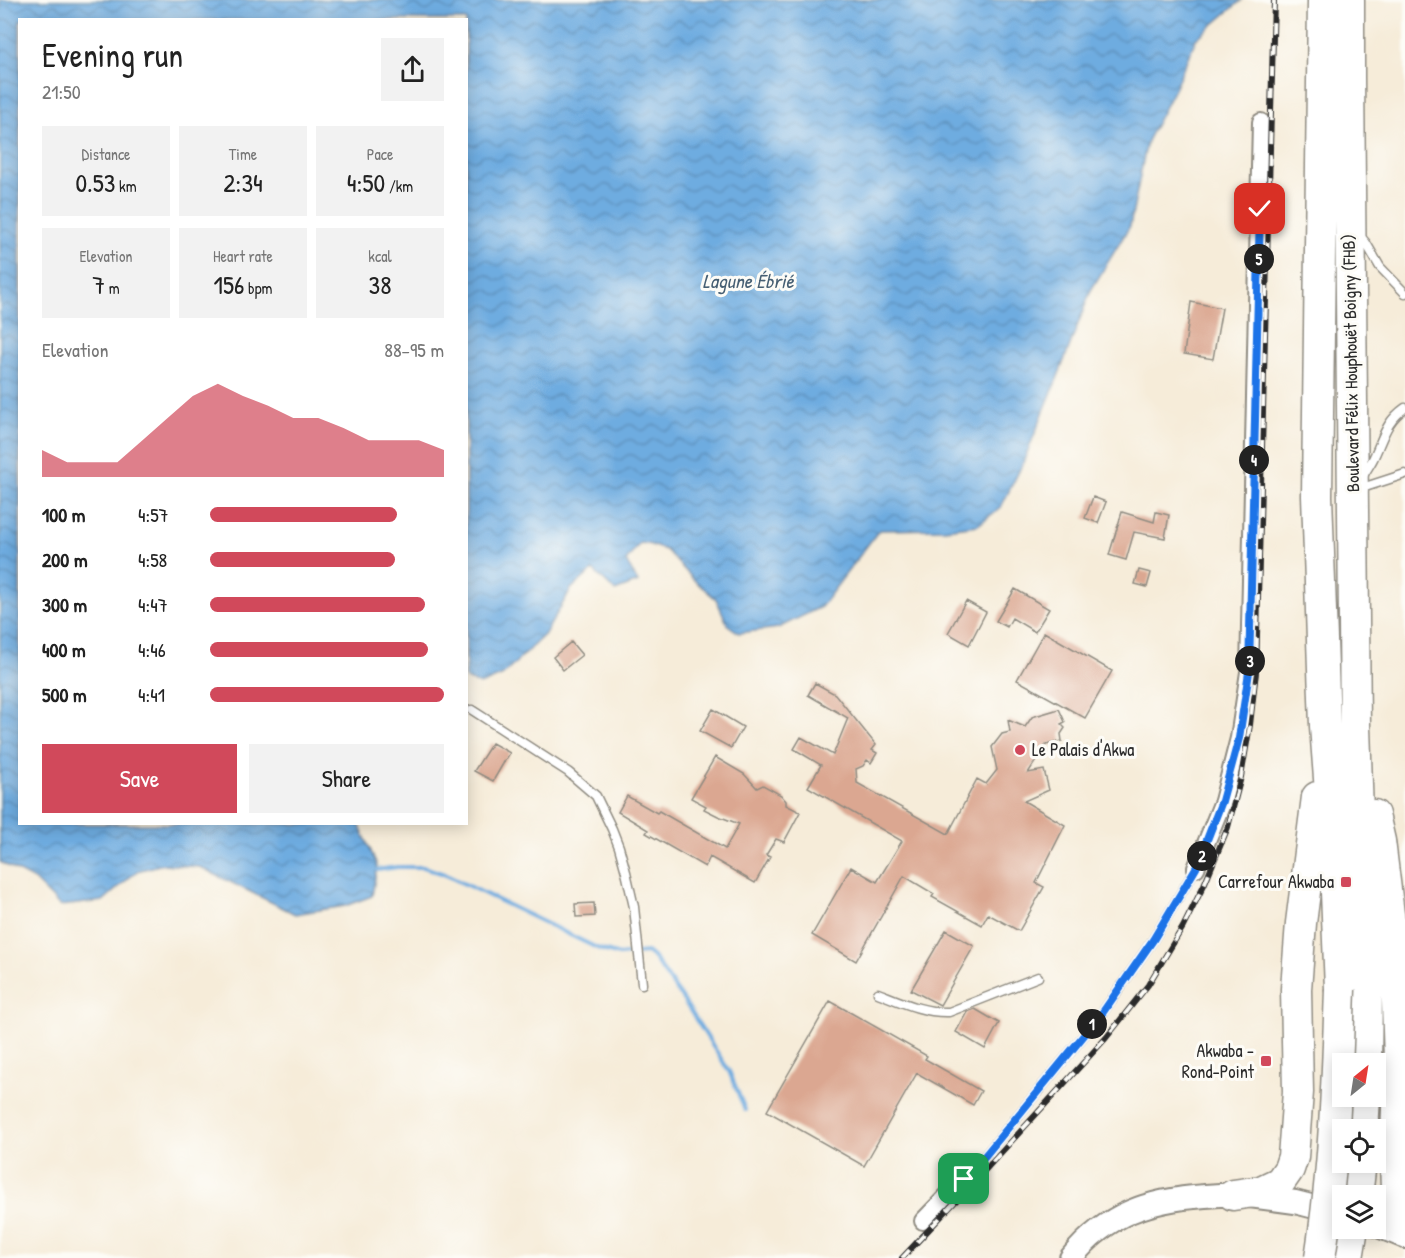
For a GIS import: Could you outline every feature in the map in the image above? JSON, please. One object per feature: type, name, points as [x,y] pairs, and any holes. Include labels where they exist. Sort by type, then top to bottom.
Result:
[{"type":"highway","name":"Boulevard Félix Houphouët Boigny (FHB)","points":[[1323,0],[1317,496],[1325,726]]},
{"type":"highway","name":"Boulevard Félix Houphouët Boigny (FHB)","points":[[1349,0],[1356,727]]},
{"type":"highway","points":[[1325,726],[1334,844],[1364,1053]]},
{"type":"highway","points":[[1233,1194],[1261,1191],[1280,1182],[1289,1170],[1293,1157],[1298,1092],[1296,989],[1300,923],[1325,726]]},
{"type":"highway","points":[[1320,1258],[1354,988],[1359,842],[1356,727]]},
{"type":"highway","points":[[1356,727],[1380,841],[1395,971],[1400,1059],[1395,1161],[1397,1218],[1405,1233]]},
{"type":"highway","points":[[1348,1258],[1351,1239]]},
{"type":"main road","points":[[1071,1258],[1093,1234],[1108,1222],[1132,1210],[1187,1197],[1233,1194],[1295,1202],[1332,1211]]},
{"type":"main road","points":[[1386,1229],[1405,1237]]},
{"type":"street","points":[[1196,868],[1225,790],[1239,738],[1249,672],[1261,122]]},
{"type":"street","points":[[923,1221],[979,1163]]},
{"type":"lane","points":[[1350,225],[1366,243],[1380,267],[1405,292]]},
{"type":"lane","points":[[1352,491],[1373,461],[1386,427],[1405,408]]},
{"type":"lane","points":[[1352,491],[1405,474]]},
{"type":"lane","points":[[472,710],[568,772],[596,796],[619,847],[634,907],[642,984]]},
{"type":"lane","points":[[979,1163],[1103,1012],[1153,940],[1196,868]]},
{"type":"lane","points":[[878,993],[920,1009],[936,1013],[949,1012],[1038,977]]},
{"type":"water","name":"Lagune Ébrié","points":[[0,0],[1242,0],[1196,39],[1175,87],[1147,141],[1130,226],[1091,290],[1022,465],[1001,507],[978,525],[944,529],[879,530],[821,607],[778,628],[739,633],[728,625],[716,599],[694,580],[666,550],[640,543],[626,561],[638,582],[615,591],[593,570],[571,589],[545,634],[503,675],[480,685],[468,680],[468,18],[18,18],[18,825],[359,825],[377,865],[372,896],[345,906],[295,914],[200,867],[163,864],[137,871],[103,901],[60,906],[34,880],[0,862]]},
{"type":"building","points":[[1191,302],[1222,308],[1213,359],[1184,354]]},
{"type":"building","points":[[1093,497],[1106,502],[1098,523],[1085,518]]},
{"type":"building","points":[[1122,512],[1154,522],[1156,512],[1169,515],[1165,538],[1134,532],[1126,560],[1109,555]]},
{"type":"building","points":[[1139,570],[1151,573],[1147,587],[1135,584]]},
{"type":"building","points":[[1015,589],[1049,609],[1035,632],[1012,618],[1007,627],[996,621]]},
{"type":"building","points":[[966,601],[986,612],[969,645],[948,633]]},
{"type":"building","points":[[1044,632],[1112,671],[1085,718],[1017,680]]},
{"type":"building","points":[[571,642],[582,655],[563,670],[553,657]]},
{"type":"building","points":[[815,683],[835,694],[876,745],[872,750],[877,753],[871,763],[867,760],[863,766],[856,769],[857,783],[948,834],[977,779],[986,784],[997,770],[992,747],[1002,734],[1010,732],[1008,720],[1025,727],[1032,717],[1059,709],[1065,722],[1061,724],[1065,728],[1061,734],[1062,741],[1046,745],[1028,773],[1044,770],[1049,790],[1024,801],[1065,825],[1036,883],[1044,887],[1019,931],[988,914],[982,925],[932,897],[934,894],[904,876],[856,961],[812,935],[851,867],[877,882],[902,841],[808,787],[821,765],[794,749],[801,737],[833,755],[848,718],[808,695]]},
{"type":"building","points":[[713,709],[743,727],[731,748],[700,731]]},
{"type":"building","points":[[492,743],[510,753],[493,781],[474,771]]},
{"type":"building","points":[[715,757],[744,774],[757,788],[763,785],[781,795],[786,805],[800,812],[784,842],[776,839],[766,855],[770,857],[755,883],[710,857],[705,867],[646,833],[648,830],[618,812],[627,796],[657,813],[659,811],[725,849],[739,824],[704,809],[706,806],[691,798]]},
{"type":"building","points":[[594,903],[595,916],[576,917],[575,904]]},
{"type":"building","points":[[946,930],[974,946],[940,1005],[911,990]]},
{"type":"building","points":[[830,1001],[927,1056],[925,1059],[981,1091],[973,1105],[917,1073],[864,1166],[767,1111]]},
{"type":"building","points":[[975,1009],[999,1023],[985,1049],[956,1032],[967,1012]]},
{"type":"waterway","points":[[372,868],[377,870],[424,867],[444,874],[599,949],[619,955],[647,952],[684,1001],[729,1071],[745,1110]]},
{"type":"railway","points":[[902,1258],[1106,1038],[1148,985],[1183,927],[1204,885],[1228,827],[1241,777],[1256,672],[1274,0]]},
{"type":"place","name":"Le Palais d'Akwa","points":[[1020,750]]},
{"type":"place","name":"Carrefour Akwaba","points":[[1346,882]]},
{"type":"place","name":"Akwaba - Rond-Point","points":[[1266,1061]]},
{"type":"route","points":[[964,1179],[1103,1012],[1153,940],[1202,856],[1222,801],[1239,738],[1251,644],[1260,209]]}]
